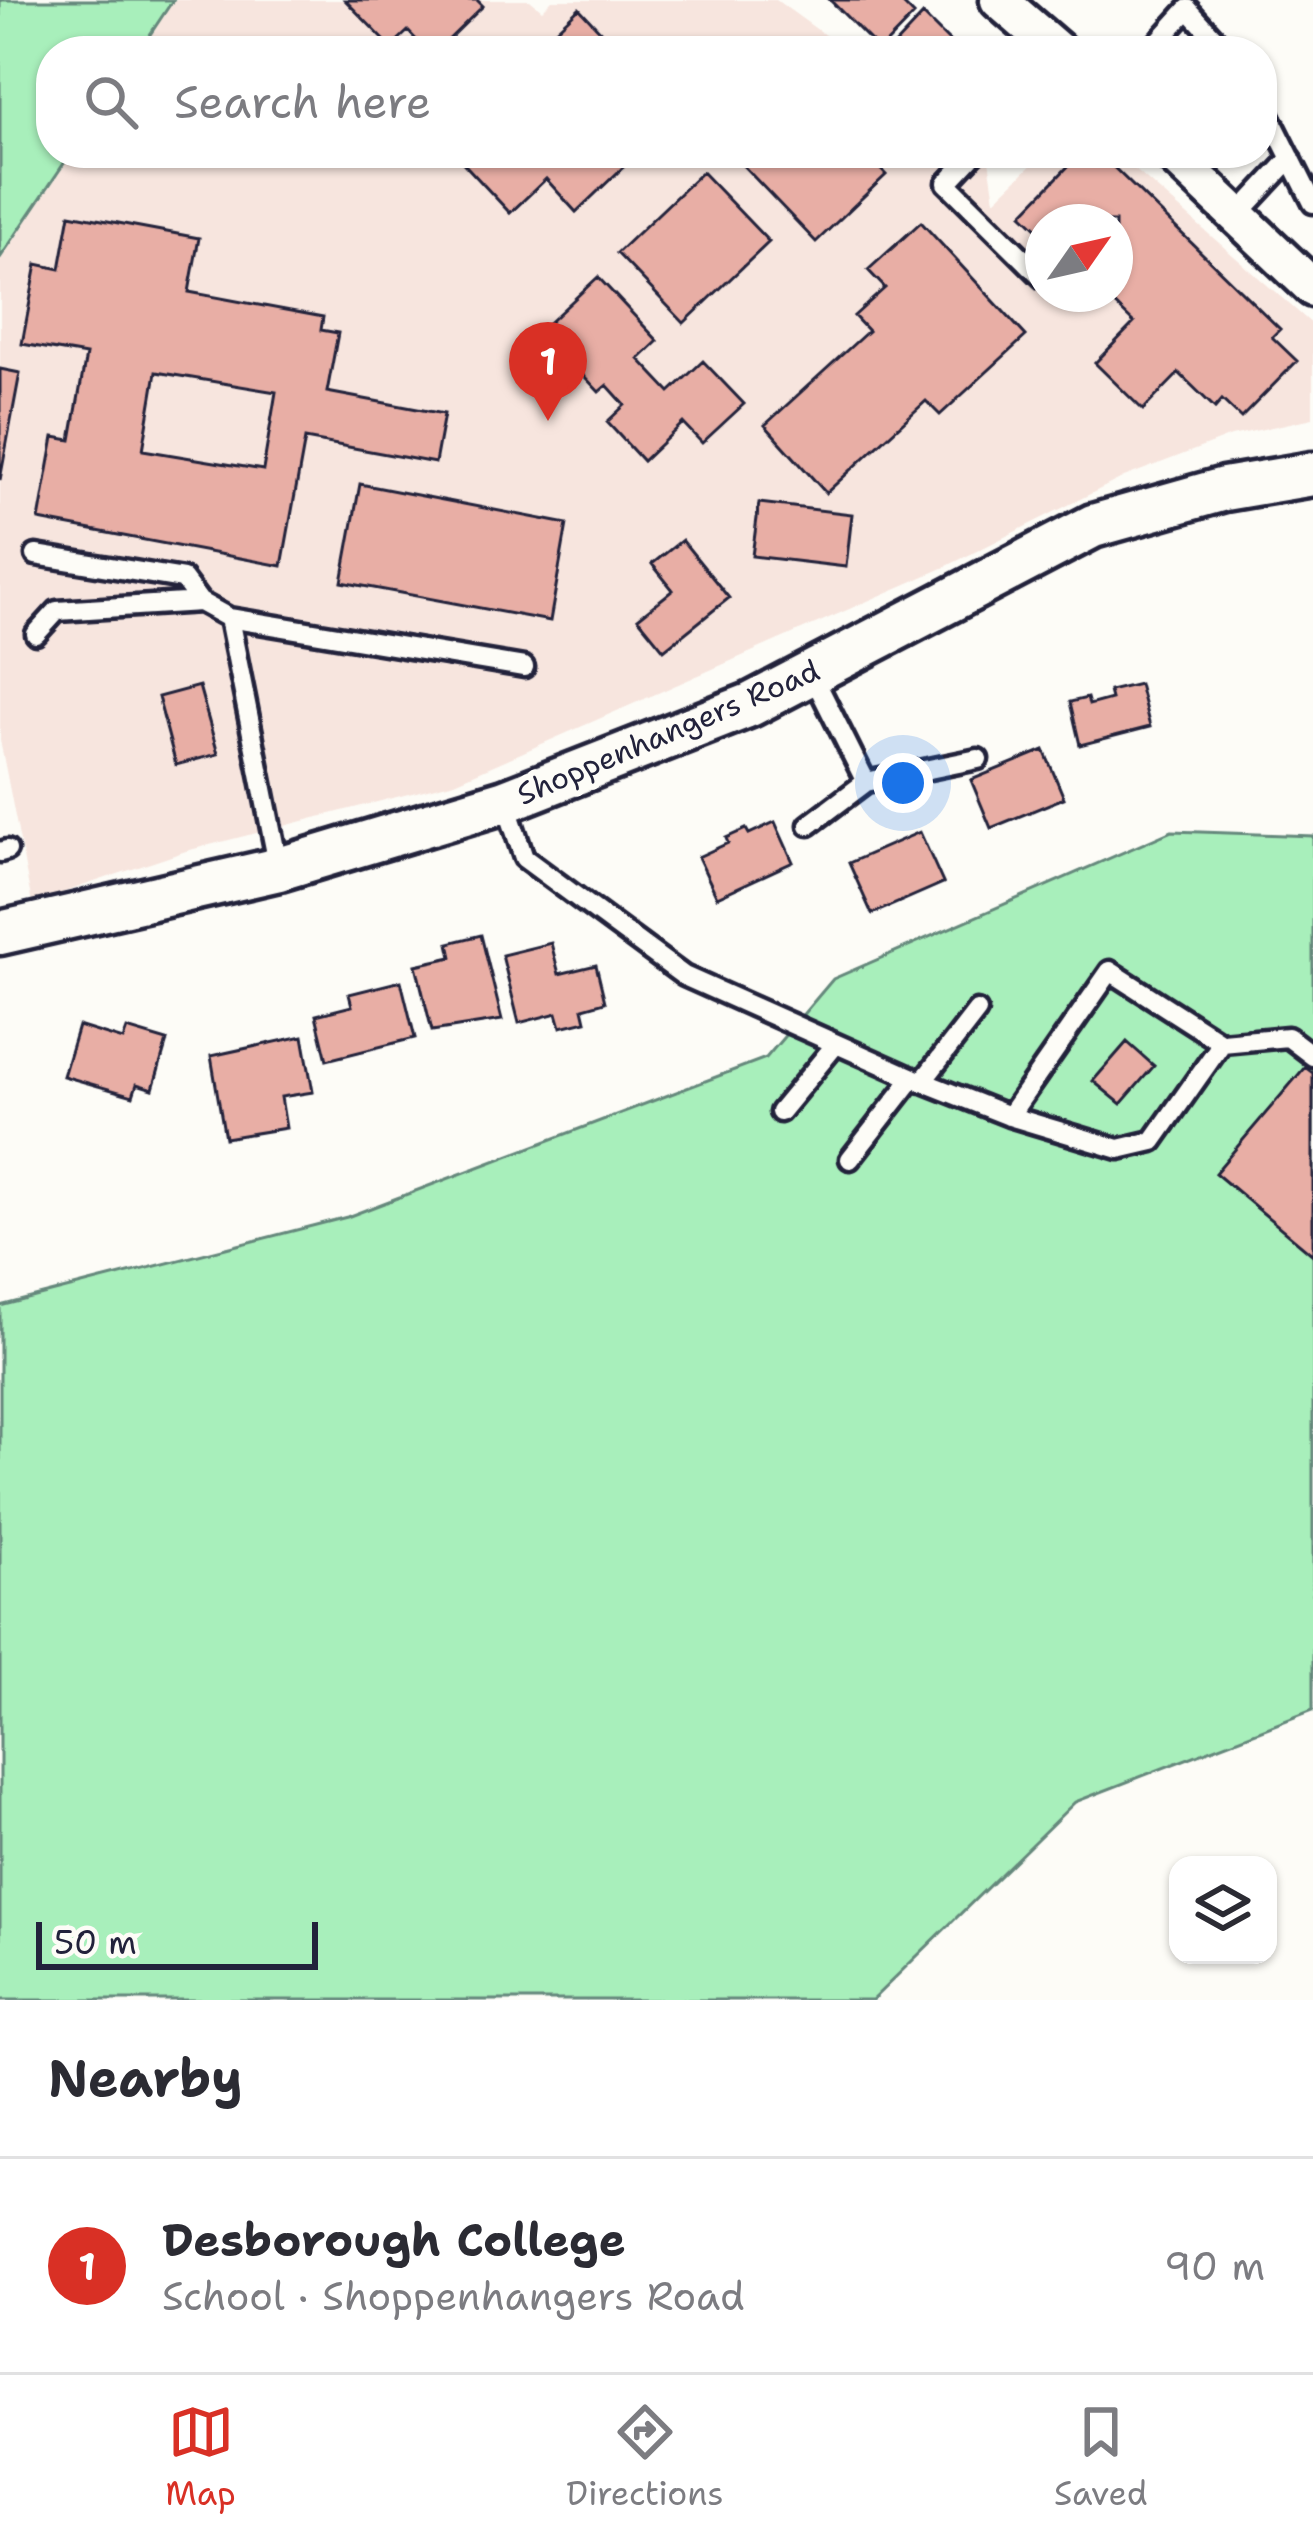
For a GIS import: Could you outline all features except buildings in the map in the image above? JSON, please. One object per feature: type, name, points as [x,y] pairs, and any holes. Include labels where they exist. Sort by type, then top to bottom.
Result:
[{"type":"street","points":[[1000,0],[1041,36]]},
{"type":"street","points":[[1190,168],[1311,280]]},
{"type":"street","name":"Shoppenhangers Road","points":[[0,934],[279,869],[505,801],[750,705],[1093,526],[1224,489],[1313,474]]},
{"type":"lane","points":[[1164,36],[1188,9],[1212,36]]},
{"type":"lane","points":[[1277,130],[1313,202]]},
{"type":"lane","points":[[1237,216],[1291,158]]},
{"type":"lane","points":[[961,168],[947,183],[1025,260]]},
{"type":"lane","points":[[36,555],[183,579],[200,602],[229,618],[524,667]]},
{"type":"lane","points":[[36,634],[57,611],[200,602]]},
{"type":"lane","points":[[229,618],[279,869]]},
{"type":"lane","points":[[812,674],[866,782]]},
{"type":"lane","points":[[809,825],[866,782],[978,759]]},
{"type":"lane","points":[[505,801],[524,858],[683,976],[1009,1116],[1118,1149],[1153,1141],[1222,1043]]},
{"type":"lane","points":[[1009,1116],[1110,970],[1222,1043],[1288,1037],[1313,1056]]},
{"type":"lane","points":[[850,1159],[977,1011]]},
{"type":"lane","points":[[780,1112],[836,1044]]},
{"type":"shaded area","points":[[0,0],[530,0],[542,10],[552,0],[776,0],[826,36],[36,36],[36,168],[990,168],[995,200],[1028,168],[1133,168],[1313,325],[1313,418],[1231,436],[1124,477],[943,568],[455,782],[186,851],[32,903],[0,740]]},
{"type":"green space","points":[[0,0],[173,0],[149,36],[36,36],[36,168],[61,168],[0,258]]},
{"type":"green space","points":[[1172,831],[1313,836],[1313,1710],[1075,1802],[872,2000],[0,2000],[0,1306],[347,1217],[766,1058],[833,979]]},
{"type":"place","name":"Desborough College","points":[[548,421]]}]
